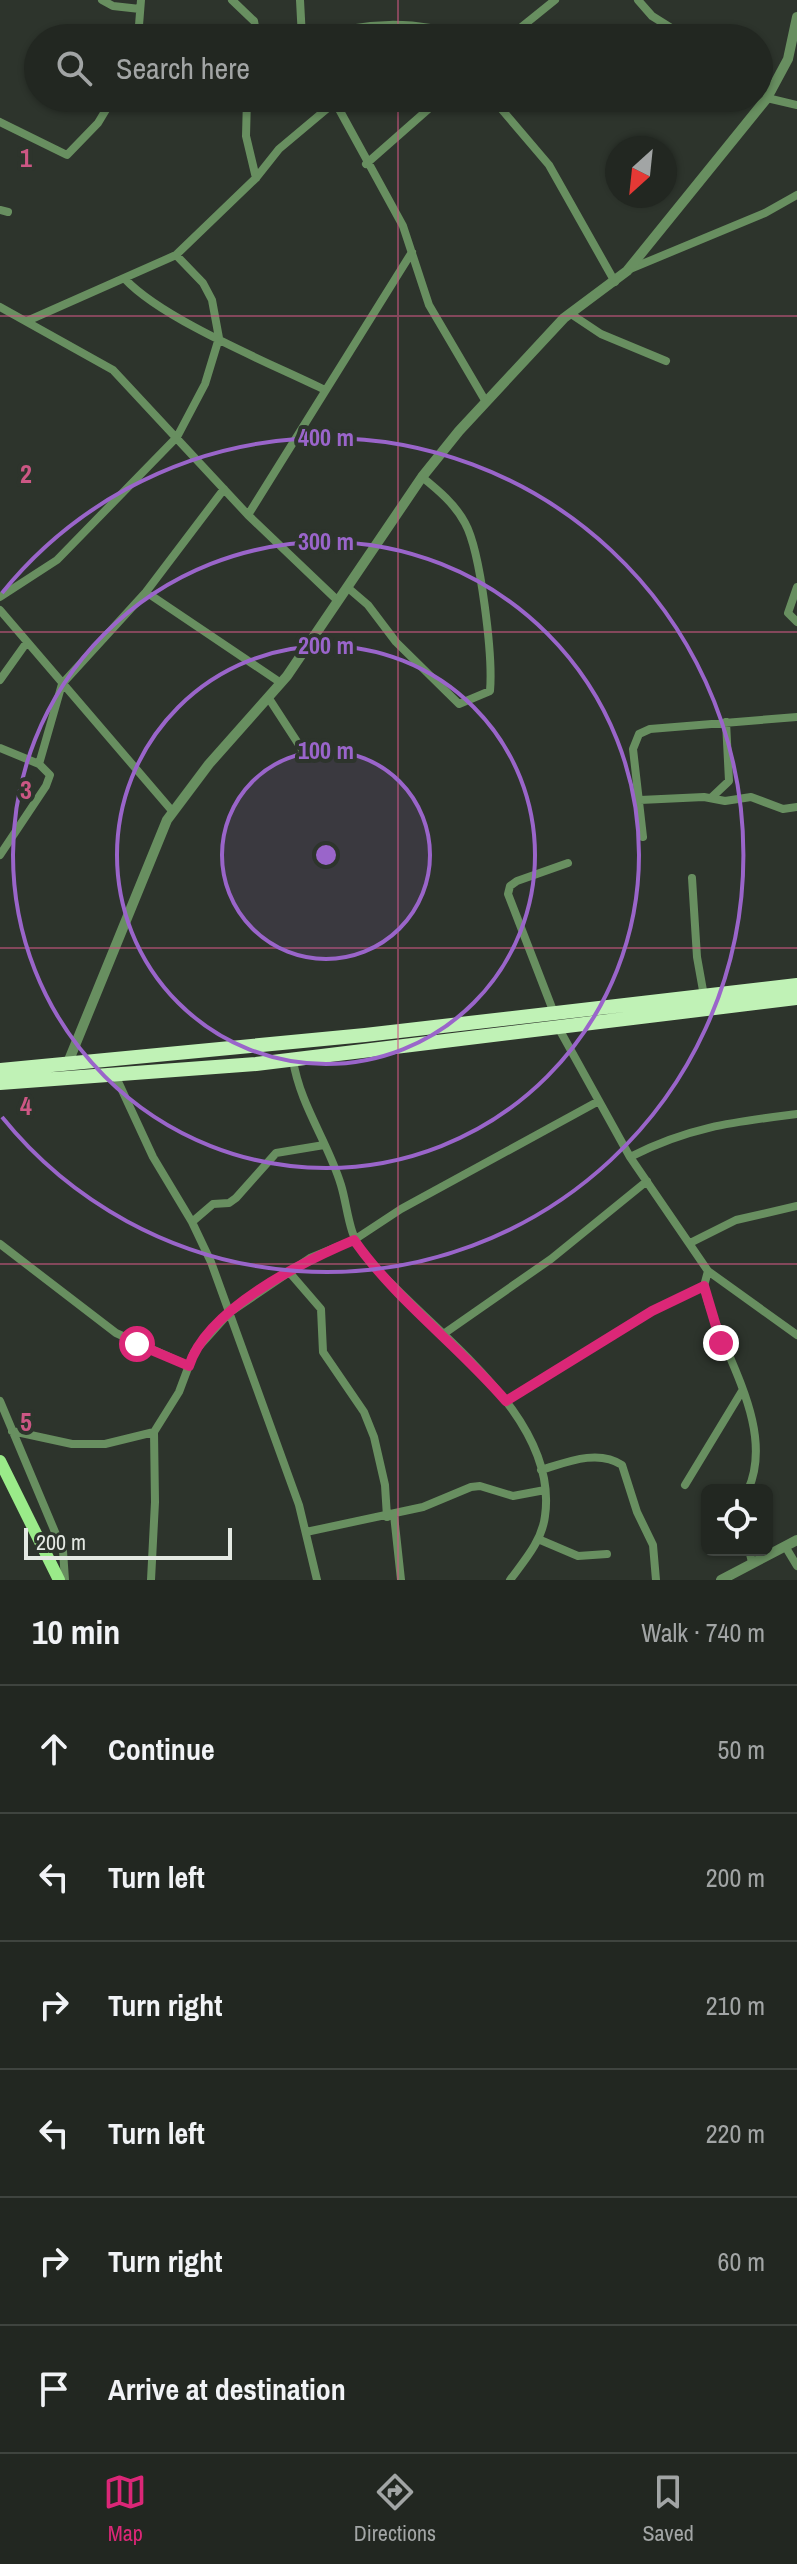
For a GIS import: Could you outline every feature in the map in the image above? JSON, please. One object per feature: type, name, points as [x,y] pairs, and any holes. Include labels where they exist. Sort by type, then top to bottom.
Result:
[{"type":"highway","points":[[0,1070],[556,1020],[705,1002],[797,985]]},
{"type":"highway","points":[[705,1002],[797,998]]},
{"type":"highway","points":[[0,1083],[293,1060],[556,1020]]},
{"type":"main road","points":[[0,1461],[62,1580]]},
{"type":"street","points":[[102,0],[113,6],[140,4],[139,24]]},
{"type":"street","points":[[232,0],[255,24]]},
{"type":"street","points":[[300,0],[301,24]]},
{"type":"street","points":[[525,24],[555,0]]},
{"type":"street","points":[[638,0],[652,16],[665,24]]},
{"type":"street","points":[[773,88],[788,59],[797,17]]},
{"type":"street","points":[[773,95],[797,105]]},
{"type":"street","points":[[0,122],[67,155],[105,112]]},
{"type":"street","points":[[247,112],[246,136],[256,178]]},
{"type":"street","points":[[27,321],[176,255],[256,178],[279,149],[321,112]]},
{"type":"street","points":[[340,112],[403,226],[429,305],[486,402]]},
{"type":"street","points":[[366,164],[425,112]]},
{"type":"street","points":[[504,112],[549,165],[615,282]]},
{"type":"street","points":[[67,1065],[156,844],[173,812],[281,683],[422,477],[486,402],[571,314],[627,271],[755,112]]},
{"type":"street","points":[[627,271],[765,213],[797,195]]},
{"type":"street","points":[[248,515],[412,252]]},
{"type":"street","points":[[0,597],[57,560],[177,437],[205,384],[219,338],[212,300],[203,283],[176,255]]},
{"type":"street","points":[[125,279],[141,294],[219,338],[325,390]]},
{"type":"street","points":[[0,307],[113,370],[248,515],[337,600]]},
{"type":"street","points":[[571,314],[601,334],[666,361]]},
{"type":"street","points":[[347,587],[368,605],[396,642],[452,701],[459,704],[490,691],[482,595],[472,541],[465,522],[444,494],[422,477]]},
{"type":"street","points":[[39,764],[62,684],[146,592],[224,489]]},
{"type":"street","points":[[797,587],[788,613],[797,622]]},
{"type":"street","points":[[146,592],[281,683]]},
{"type":"street","points":[[0,610],[173,812]]},
{"type":"street","points":[[0,680],[27,642]]},
{"type":"street","points":[[268,697],[303,751]]},
{"type":"street","points":[[643,837],[633,749],[639,734],[650,729],[797,717]]},
{"type":"street","points":[[711,798],[729,781],[726,722]]},
{"type":"street","points":[[0,748],[39,764],[50,775],[46,786],[0,855]]},
{"type":"street","points":[[640,800],[711,798],[725,801],[751,797],[783,809],[797,807]]},
{"type":"street","points":[[568,863],[517,881],[510,886],[508,894],[556,1020],[597,1102],[630,1157],[708,1271],[797,1335]]},
{"type":"street","points":[[692,878],[697,957],[705,1002]]},
{"type":"street","points":[[293,1060],[307,1107],[341,1184],[354,1240],[442,1335],[469,1359],[506,1401],[531,1439],[545,1490],[545,1518],[538,1539],[510,1580]]},
{"type":"street","points":[[115,1075],[153,1157],[192,1222],[229,1313],[306,1532],[317,1580]]},
{"type":"street","points":[[151,1580],[155,1502],[154,1432],[169,1412],[202,1339],[229,1313],[310,1258],[354,1240],[401,1209],[597,1102]]},
{"type":"street","points":[[630,1157],[671,1136],[700,1128],[797,1114]]},
{"type":"street","points":[[192,1222],[213,1204],[229,1203],[236,1198],[276,1153],[324,1145]]},
{"type":"street","points":[[442,1335],[551,1259],[647,1181]]},
{"type":"street","points":[[690,1243],[736,1220],[797,1206]]},
{"type":"street","points":[[0,1244],[116,1333],[189,1366]]},
{"type":"street","points":[[708,1271],[704,1286],[721,1343],[756,1433],[758,1457],[750,1484]]},
{"type":"street","points":[[289,1272],[321,1309],[323,1352],[364,1412],[374,1437],[401,1580]]},
{"type":"street","points":[[506,1401],[652,1311],[704,1286]]},
{"type":"street","points":[[685,1485],[742,1391]]},
{"type":"street","points":[[0,1401],[63,1551],[62,1580]]},
{"type":"street","points":[[12,1431],[72,1444],[105,1444],[154,1432]]},
{"type":"street","points":[[541,1470],[570,1461],[601,1457],[622,1465],[637,1512],[653,1545],[656,1580]]},
{"type":"street","points":[[306,1532],[390,1516],[423,1507],[471,1487],[480,1486],[513,1496],[545,1490]]},
{"type":"street","points":[[538,1539],[578,1556],[607,1554]]},
{"type":"street","points":[[721,1580],[797,1540]]},
{"type":"street","points":[[785,1546],[797,1566]]},
{"type":"street","points":[[750,1556],[752,1562]]},
{"type":"route","points":[[137,1344],[189,1366],[202,1339],[229,1313],[310,1258],[354,1240],[422,1317],[469,1359],[506,1401],[652,1311],[704,1286],[721,1343]]}]
